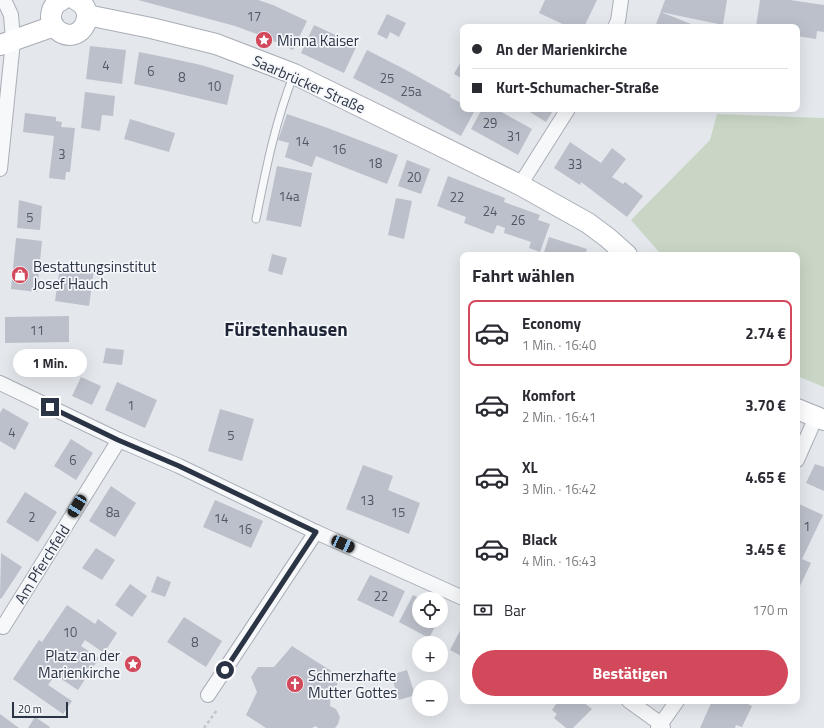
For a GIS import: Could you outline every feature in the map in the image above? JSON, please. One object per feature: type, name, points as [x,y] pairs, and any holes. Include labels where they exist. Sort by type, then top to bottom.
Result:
[{"type":"street","points":[[0,169],[6,43],[11,15],[4,0]]},
{"type":"street","points":[[62,0],[54,6],[51,21],[58,31],[63,34],[75,34],[84,27],[86,21],[81,8]]},
{"type":"street","points":[[616,24],[621,0]]},
{"type":"street","name":"Saarbrücker Straße","points":[[81,8],[151,28],[216,44],[294,74],[520,185],[588,223],[624,252]]},
{"type":"street","points":[[6,43],[54,26]]},
{"type":"street","points":[[520,185],[566,112]]},
{"type":"street","points":[[0,383],[118,440],[179,466],[316,532],[460,597]]},
{"type":"street","points":[[800,410],[820,418],[800,455]]},
{"type":"street","name":"Am Pferchfeld","points":[[1,628],[118,440]]},
{"type":"street","points":[[208,695],[316,532]]},
{"type":"street","points":[[634,704],[661,727],[675,704]]},
{"type":"lane","points":[[256,219],[276,126],[294,74]]},
{"type":"green space","points":[[717,114],[824,118],[824,387],[800,377],[800,252],[659,252],[631,220],[710,140]]},
{"type":"building","points":[[138,0],[258,0],[273,5],[307,21],[293,50],[265,37],[235,26]]},
{"type":"building","points":[[545,0],[597,0],[585,24],[563,24],[539,13]]},
{"type":"building","points":[[665,0],[727,0],[723,24],[661,12],[691,24],[656,24]]},
{"type":"building","points":[[760,0],[790,0],[824,5],[824,32],[817,31],[816,39],[800,36],[800,24],[756,24]]},
{"type":"building","points":[[387,14],[406,23],[399,37],[390,32],[387,39],[377,34]]},
{"type":"building","points":[[314,25],[357,45],[344,73],[301,53]]},
{"type":"building","points":[[90,46],[126,50],[122,84],[86,79]]},
{"type":"building","points":[[367,50],[451,95],[450,97],[460,102],[460,112],[474,112],[461,136],[353,78]]},
{"type":"building","points":[[139,52],[201,65],[234,75],[227,105],[134,84]]},
{"type":"building","points":[[460,63],[460,77],[454,74]]},
{"type":"building","points":[[85,92],[115,96],[113,116],[102,115],[100,131],[81,128]]},
{"type":"building","points":[[480,112],[501,112],[532,129],[518,155],[471,129]]},
{"type":"building","points":[[530,112],[552,112],[546,122]]},
{"type":"building","points":[[25,113],[56,117],[56,121],[62,122],[61,127],[75,128],[70,172],[66,172],[65,180],[49,178],[54,136],[23,132]]},
{"type":"building","points":[[287,114],[398,155],[387,184],[316,156],[312,167],[285,157],[289,143],[278,140]]},
{"type":"building","points":[[130,119],[175,133],[169,152],[124,139]]},
{"type":"building","points":[[570,142],[601,163],[612,148],[626,159],[612,177],[623,184],[625,182],[643,196],[627,217],[581,182],[580,185],[554,168]]},
{"type":"building","points":[[407,160],[430,169],[421,194],[398,186]]},
{"type":"building","points":[[277,166],[312,173],[301,227],[266,220]]},
{"type":"building","points":[[448,176],[505,198],[504,202],[540,215],[538,220],[550,224],[540,252],[529,248],[531,242],[504,233],[505,228],[497,225],[493,234],[464,223],[466,217],[437,206]]},
{"type":"building","points":[[396,198],[412,201],[404,239],[388,235]]},
{"type":"building","points":[[19,200],[42,206],[40,230],[17,228]]},
{"type":"building","points":[[549,237],[587,249],[586,252],[544,252]]},
{"type":"building","points":[[16,238],[42,241],[37,292],[11,289]]},
{"type":"building","points":[[272,254],[287,258],[282,275],[268,271]]},
{"type":"building","points":[[60,266],[94,270],[89,306],[55,301]]},
{"type":"building","points":[[69,316],[69,342],[5,343],[5,317]]},
{"type":"building","points":[[106,348],[124,350],[122,365],[103,363]]},
{"type":"building","points":[[81,377],[101,386],[92,405],[72,396]]},
{"type":"building","points":[[117,382],[157,400],[145,428],[105,410]]},
{"type":"building","points":[[3,408],[29,423],[15,450],[0,441],[0,413]]},
{"type":"building","points":[[220,409],[254,419],[242,461],[208,451]]},
{"type":"building","points":[[71,439],[93,453],[76,480],[54,466]]},
{"type":"building","points":[[815,464],[824,467],[824,491],[806,483]]},
{"type":"building","points":[[363,465],[393,476],[388,490],[420,503],[409,534],[346,509]]},
{"type":"building","points":[[111,486],[136,503],[115,537],[89,521]]},
{"type":"building","points":[[25,492],[57,512],[38,542],[6,522]]},
{"type":"building","points":[[215,500],[263,521],[251,548],[203,527]]},
{"type":"building","points":[[800,504],[823,515],[802,559],[811,563],[800,586]]},
{"type":"building","points":[[96,548],[115,560],[102,580],[82,568]]},
{"type":"building","points":[[1,553],[22,567],[1,599],[0,598]]},
{"type":"building","points":[[370,575],[405,591],[393,617],[357,600]]},
{"type":"building","points":[[157,576],[171,582],[165,597],[151,592]]},
{"type":"building","points":[[130,584],[147,596],[132,617],[115,605]]},
{"type":"building","points":[[412,597],[412,628],[434,628],[430,636],[425,636],[399,622]]},
{"type":"building","points":[[67,605],[95,624],[98,619],[117,633],[104,653],[85,640],[81,646],[99,658],[78,690],[55,675],[48,685],[72,701],[63,714],[13,679],[39,640],[42,642]]},
{"type":"building","points":[[184,617],[222,641],[206,667],[167,642]]},
{"type":"building","points":[[460,631],[460,655],[450,650]]},
{"type":"building","name":"Schmerzhafte Mutter Gottes","points":[[292,646],[336,674],[338,681],[336,688],[331,689],[330,706],[336,709],[340,717],[335,728],[318,728],[316,726],[312,728],[266,728],[246,715],[257,692],[251,677],[258,667],[274,667]]},
{"type":"building","points":[[407,670],[412,686],[412,696],[399,700],[391,675]]},
{"type":"building","points":[[556,704],[586,704],[592,709],[573,728],[566,728],[554,718],[557,714],[552,710]]},
{"type":"building","points":[[711,704],[748,704],[752,706],[742,727],[736,725],[735,728],[700,728]]},
{"type":"building","points":[[0,714],[19,728],[0,728]]},
{"type":"building","points":[[35,717],[50,727],[28,728]]},
{"type":"place","name":"Minna Kaiser","points":[[264,40]]},
{"type":"place","name":"Bestattungsinstitut Josef Hauch","points":[[20,275]]},
{"type":"place","name":"Platz an der Marienkirche","points":[[133,664]]},
{"type":"place","name":"Schmerzhafte Mutter Gottes","points":[[295,684]]},
{"type":"district","name":"Fürstenhausen","points":[[286,328]]},
{"type":"route","points":[[50,407],[118,440],[179,466],[316,532],[225,670]]}]
